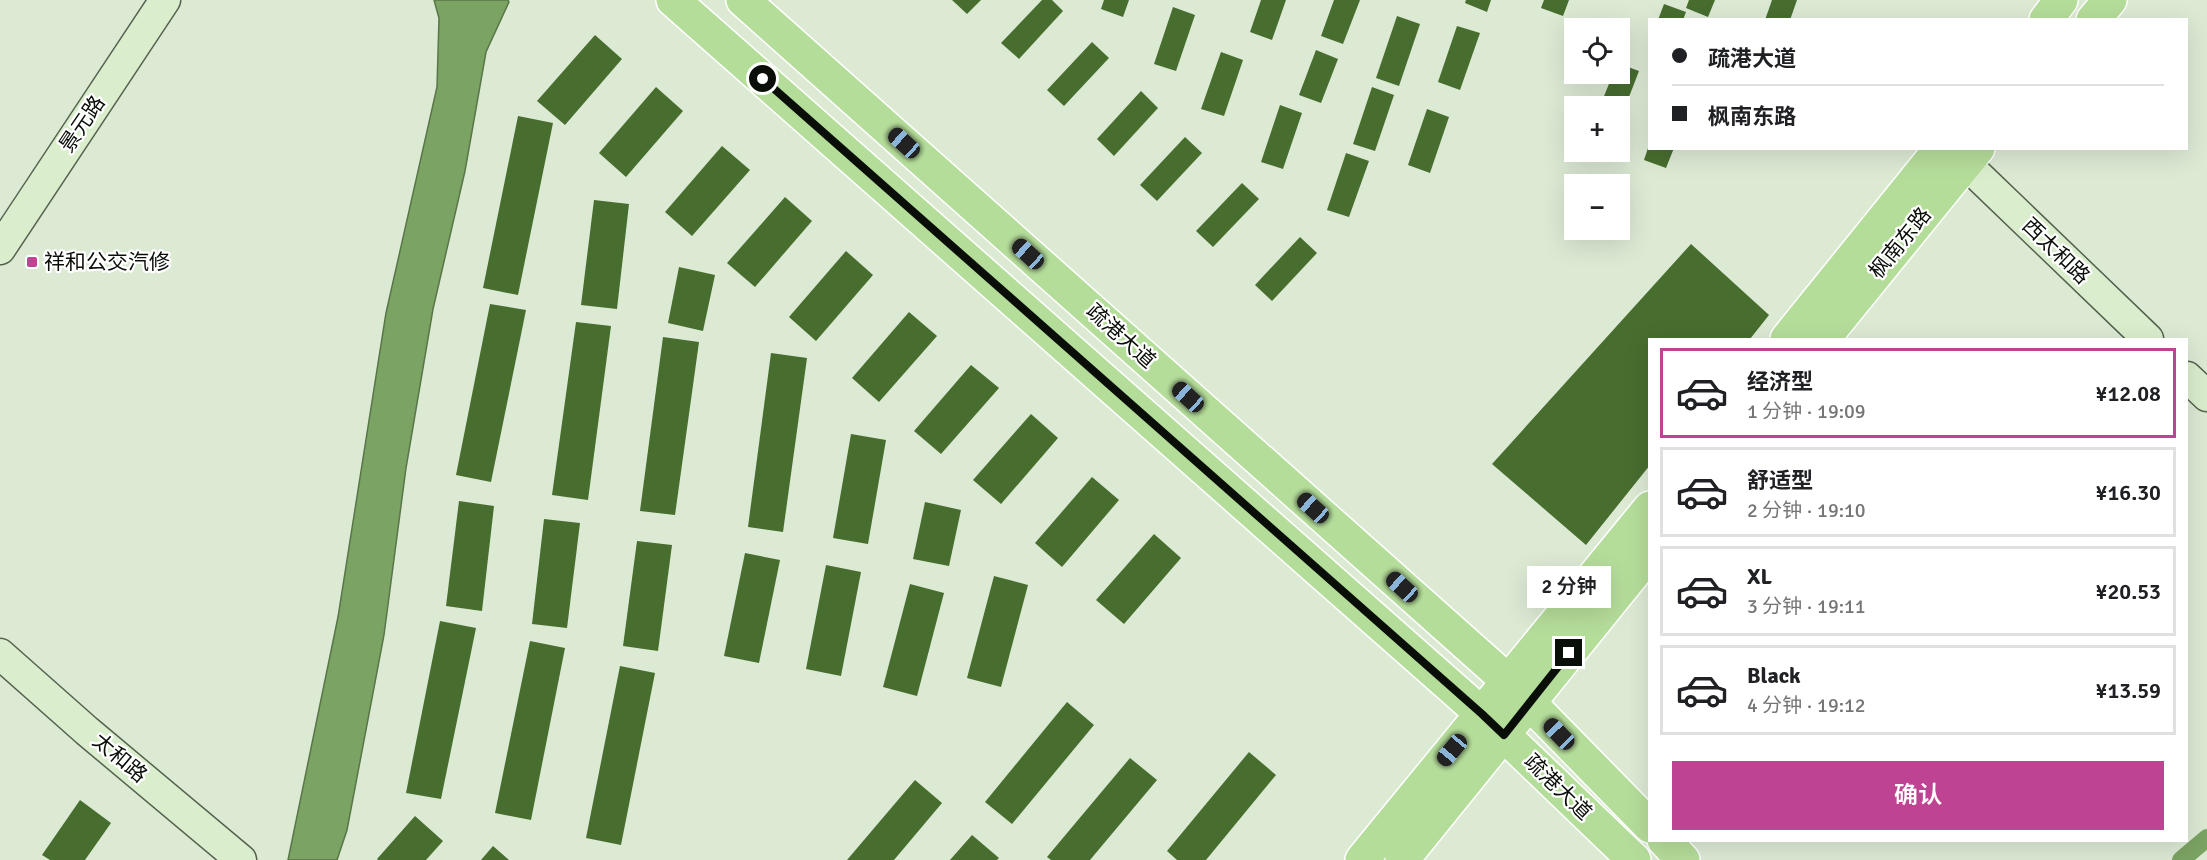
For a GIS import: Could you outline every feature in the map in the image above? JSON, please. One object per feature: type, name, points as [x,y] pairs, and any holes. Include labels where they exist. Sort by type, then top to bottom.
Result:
[{"type":"main road","name":"疏港大道","points":[[673,0],[1493,724],[1634,860]]},
{"type":"main road","name":"疏港大道","points":[[743,0],[1519,693],[1648,824]]},
{"type":"main road","points":[[2048,18],[2061,0]]},
{"type":"main road","points":[[2095,18],[2110,0]]},
{"type":"main road","points":[[1788,338],[1961,153]]},
{"type":"main road","name":"枫南东路","points":[[1824,338],[1961,153]]},
{"type":"main road","points":[[1519,693],[1648,511]]},
{"type":"main road","points":[[1362,860],[1493,724],[1519,693],[1648,555]]},
{"type":"main road","points":[[1402,860],[1493,724]]},
{"type":"main road","points":[[1666,842],[1683,860]]},
{"type":"street","name":"景元路","points":[[0,249],[165,0]]},
{"type":"street","name":"西太和路","points":[[1961,153],[2147,338]]},
{"type":"street","points":[[2188,378],[2207,396]]},
{"type":"street","name":"太和路","points":[[0,654],[87,731],[241,860]]},
{"type":"shaded area","points":[[434,0],[508,0],[509,2],[486,52],[465,171],[433,309],[406,468],[384,635],[347,830],[337,860],[288,860],[338,617],[386,313],[437,87],[439,18]]},
{"type":"building","points":[[952,0],[981,0],[967,14]]},
{"type":"building","points":[[1042,0],[1052,0],[1063,11],[1019,59],[1001,43]]},
{"type":"building","points":[[1104,0],[1129,0],[1123,17],[1101,9]]},
{"type":"building","points":[[1261,0],[1286,0],[1272,40],[1250,32]]},
{"type":"building","points":[[1334,0],[1360,0],[1343,44],[1321,36]]},
{"type":"building","points":[[1466,0],[1491,0],[1487,12],[1465,3]]},
{"type":"building","points":[[1544,0],[1569,0],[1563,16],[1541,8]]},
{"type":"building","points":[[1689,0],[1715,0],[1708,17],[1686,8]]},
{"type":"building","points":[[1772,0],[1797,0],[1791,18],[1766,18]]},
{"type":"building","points":[[1664,4],[1686,12],[1684,18],[1659,18]]},
{"type":"building","points":[[1173,7],[1195,15],[1176,71],[1154,64]]},
{"type":"building","points":[[1397,16],[1420,24],[1399,86],[1376,78]]},
{"type":"building","points":[[1457,26],[1480,33],[1460,90],[1438,82]]},
{"type":"building","points":[[595,35],[622,59],[565,125],[537,101]]},
{"type":"building","points":[[1092,42],[1109,58],[1064,106],[1047,90]]},
{"type":"building","points":[[1316,50],[1338,59],[1321,103],[1299,95]]},
{"type":"building","points":[[1221,52],[1243,60],[1224,116],[1201,109]]},
{"type":"building","points":[[1630,68],[1639,71],[1629,96],[1604,96],[1609,84],[1630,84]]},
{"type":"building","points":[[656,87],[683,111],[626,177],[599,153]]},
{"type":"building","points":[[1372,87],[1394,95],[1375,151],[1353,144]]},
{"type":"building","points":[[1141,91],[1158,108],[1114,156],[1097,139]]},
{"type":"building","points":[[1280,105],[1302,113],[1283,169],[1261,162]]},
{"type":"building","points":[[1427,109],[1449,117],[1430,173],[1408,165]]},
{"type":"building","points":[[518,116],[553,123],[518,295],[483,288]]},
{"type":"building","points":[[1185,137],[1202,153],[1157,201],[1140,185]]},
{"type":"building","points":[[722,146],[750,170],[692,236],[665,212]]},
{"type":"building","points":[[1648,148],[1648,150],[1673,150],[1666,168],[1644,160]]},
{"type":"building","points":[[1346,153],[1369,161],[1349,217],[1327,210]]},
{"type":"building","points":[[1242,183],[1259,199],[1213,247],[1196,231]]},
{"type":"building","points":[[785,197],[812,221],[755,287],[727,263]]},
{"type":"building","points":[[594,200],[629,204],[617,309],[581,305]]},
{"type":"building","points":[[1300,237],[1317,253],[1272,301],[1255,285]]},
{"type":"building","points":[[1691,244],[1769,315],[1751,338],[1648,338],[1648,468],[1586,545],[1492,464]]},
{"type":"building","points":[[846,251],[873,275],[816,341],[789,317]]},
{"type":"building","points":[[679,267],[715,275],[703,331],[668,323]]},
{"type":"building","points":[[490,304],[526,310],[491,482],[456,475]]},
{"type":"building","points":[[909,312],[937,336],[879,402],[852,378]]},
{"type":"building","points":[[576,322],[611,326],[588,500],[552,495]]},
{"type":"building","points":[[663,337],[699,342],[675,515],[640,511]]},
{"type":"building","points":[[771,353],[807,358],[783,532],[748,527]]},
{"type":"building","points":[[971,365],[999,388],[941,454],[914,431]]},
{"type":"building","points":[[1031,414],[1058,438],[1001,504],[973,480]]},
{"type":"building","points":[[851,434],[886,440],[868,544],[833,538]]},
{"type":"building","points":[[1092,477],[1119,500],[1062,567],[1035,543]]},
{"type":"building","points":[[459,501],[494,506],[482,611],[446,606]]},
{"type":"building","points":[[925,502],[961,510],[949,566],[913,559]]},
{"type":"building","points":[[544,519],[580,523],[567,628],[532,624]]},
{"type":"building","points":[[1154,534],[1181,558],[1124,624],[1096,600]]},
{"type":"building","points":[[637,541],[672,545],[658,651],[623,646]]},
{"type":"building","points":[[745,553],[780,560],[759,663],[724,656]]},
{"type":"building","points":[[826,565],[861,572],[841,676],[806,669]]},
{"type":"building","points":[[994,576],[1028,585],[1001,687],[967,678]]},
{"type":"building","points":[[910,584],[944,593],[917,696],[883,687]]},
{"type":"building","points":[[440,621],[476,628],[441,799],[406,793]]},
{"type":"building","points":[[530,641],[565,648],[531,820],[495,813]]},
{"type":"building","points":[[620,666],[655,673],[621,845],[586,838]]},
{"type":"building","points":[[1067,702],[1094,725],[1012,824],[985,802]]},
{"type":"building","points":[[1249,752],[1276,775],[1206,860],[1177,860],[1167,851]]},
{"type":"building","points":[[1130,758],[1157,780],[1090,860],[1051,860],[1047,857]]},
{"type":"building","points":[[915,780],[942,803],[894,860],[847,860]]},
{"type":"building","points":[[80,800],[111,823],[85,860],[50,860],[42,855]]},
{"type":"building","points":[[415,816],[443,841],[426,860],[378,860],[377,859]]},
{"type":"building","points":[[972,835],[999,858],[997,860],[950,860]]},
{"type":"building","points":[[493,846],[509,860],[481,860]]},
{"type":"waterway","points":[[2181,860],[2207,838]]},
{"type":"place","name":"祥和公交汽修","points":[[32,262]]},
{"type":"route","points":[[763,79],[1504,735],[1569,653]]}]
